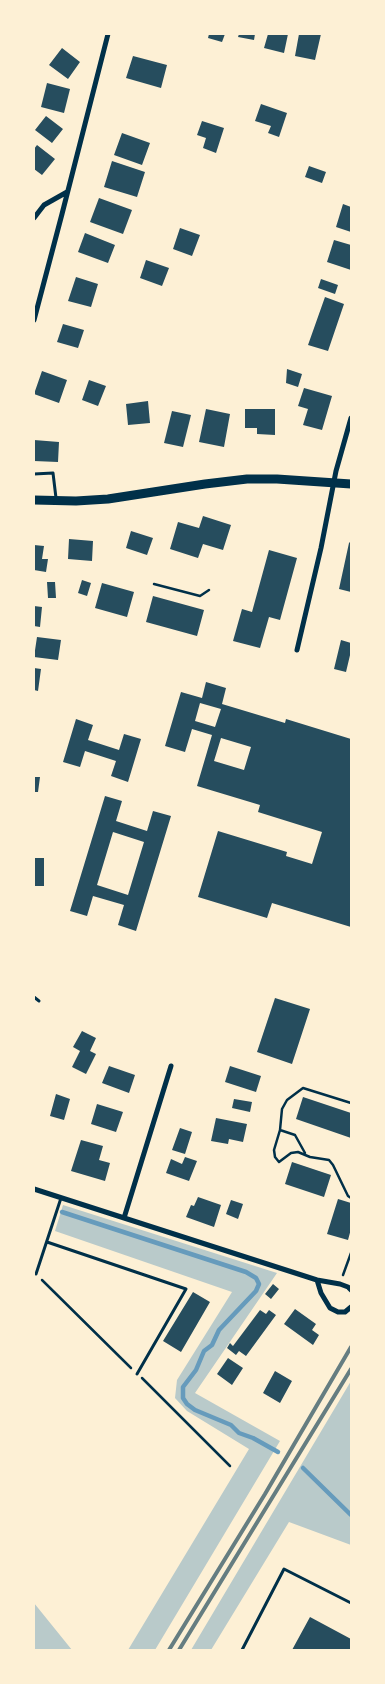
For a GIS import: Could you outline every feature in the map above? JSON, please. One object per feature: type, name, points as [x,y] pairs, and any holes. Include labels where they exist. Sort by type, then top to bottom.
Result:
[{"type":"street","points":[[34,320],[108,34]]},
{"type":"street","points":[[34,218],[44,205],[67,192]]},
{"type":"street","points":[[297,650],[334,482],[351,418]]},
{"type":"street","points":[[34,500],[56,501],[113,498],[247,479],[351,484]]},
{"type":"street","points":[[124,1218],[171,1066]]},
{"type":"street","points":[[34,1189],[316,1280],[340,1284],[351,1290]]},
{"type":"street","points":[[316,1280],[320,1293],[330,1308],[338,1312],[345,1312],[351,1307]]},
{"type":"lane","points":[[34,474],[53,473],[56,501]]},
{"type":"lane","points":[[34,997],[39,1000]]},
{"type":"lane","points":[[36,1274],[62,1198]]},
{"type":"lane","points":[[46,1242],[186,1289],[137,1374]]},
{"type":"lane","points":[[242,1650],[284,1569],[351,1603]]},
{"type":"path","points":[[154,584],[200,596],[209,590]]},
{"type":"path","points":[[305,1153],[291,1153],[279,1162],[275,1157],[274,1150],[280,1130],[282,1109],[286,1100],[303,1088],[351,1103]]},
{"type":"path","points":[[280,1130],[295,1135],[305,1153],[310,1157],[329,1160],[348,1196],[351,1198]]},
{"type":"path","points":[[340,1284],[351,1253]]},
{"type":"shaded area","points":[[63,1205],[277,1273],[195,1393],[280,1441],[155,1650],[128,1650],[249,1449],[187,1411],[175,1398],[177,1380],[232,1292],[55,1231]]},
{"type":"shaded area","points":[[351,1381],[351,1545],[289,1522],[211,1650],[191,1650]]},
{"type":"shaded area","points":[[34,1603],[72,1650],[34,1650]]},
{"type":"building","points":[[209,34],[225,34],[222,42],[208,38]]},
{"type":"building","points":[[239,34],[255,34],[254,40],[238,37]]},
{"type":"building","points":[[268,34],[288,34],[284,53],[264,48]]},
{"type":"building","points":[[299,34],[321,34],[315,60],[295,56]]},
{"type":"building","points":[[62,48],[80,62],[68,79],[49,65]]},
{"type":"building","points":[[133,56],[167,65],[161,88],[126,78]]},
{"type":"building","points":[[47,83],[70,89],[64,113],[41,107]]},
{"type":"building","points":[[261,104],[287,113],[279,137],[268,133],[271,126],[255,121]]},
{"type":"building","points":[[46,116],[63,129],[52,143],[35,130]]},
{"type":"building","points":[[202,121],[224,128],[216,153],[203,148],[206,138],[197,135]]},
{"type":"building","points":[[122,133],[150,143],[142,165],[114,155]]},
{"type":"building","points":[[37,145],[55,159],[42,175],[34,169],[34,149]]},
{"type":"building","points":[[112,161],[145,172],[137,197],[104,187]]},
{"type":"building","points":[[309,166],[326,172],[322,183],[305,177]]},
{"type":"building","points":[[99,198],[132,210],[123,234],[90,222]]},
{"type":"building","points":[[343,204],[351,207],[351,232],[336,227]]},
{"type":"building","points":[[180,228],[200,235],[192,256],[173,249]]},
{"type":"building","points":[[85,233],[115,245],[108,263],[78,252]]},
{"type":"building","points":[[334,240],[351,245],[351,270],[327,262]]},
{"type":"building","points":[[146,260],[169,268],[162,286],[140,278]]},
{"type":"building","points":[[76,277],[98,284],[91,307],[68,301]]},
{"type":"building","points":[[321,279],[338,285],[335,294],[318,288]]},
{"type":"building","points":[[325,297],[344,304],[328,351],[308,345]]},
{"type":"building","points":[[63,324],[84,330],[78,348],[57,342]]},
{"type":"building","points":[[287,369],[302,374],[298,387],[286,383]]},
{"type":"building","points":[[42,371],[67,380],[59,403],[34,394]]},
{"type":"building","points":[[89,380],[106,386],[98,406],[82,400]]},
{"type":"building","points":[[304,388],[332,396],[322,430],[303,425],[308,409],[298,406]]},
{"type":"building","points":[[148,401],[150,423],[128,425],[126,404]]},
{"type":"building","points":[[206,409],[230,414],[224,447],[199,442]]},
{"type":"building","points":[[245,409],[275,409],[275,435],[257,434],[257,428],[245,428]]},
{"type":"building","points":[[172,411],[191,415],[183,447],[164,443]]},
{"type":"building","points":[[34,440],[59,442],[58,462],[34,461]]},
{"type":"building","points":[[203,516],[231,525],[223,550],[203,544],[198,558],[170,549],[178,522],[199,528]]},
{"type":"building","points":[[131,531],[153,538],[147,555],[126,548]]},
{"type":"building","points":[[69,539],[93,541],[92,561],[68,559]]},
{"type":"building","points":[[351,541],[351,592],[339,589]]},
{"type":"building","points":[[34,545],[44,546],[42,559],[48,559],[46,572],[34,570]]},
{"type":"building","points":[[269,550],[297,558],[280,620],[269,617],[260,648],[233,641],[242,609],[252,612]]},
{"type":"building","points":[[82,580],[91,583],[87,596],[78,593]]},
{"type":"building","points":[[47,582],[55,582],[56,598],[48,598]]},
{"type":"building","points":[[102,583],[134,592],[127,617],[95,608]]},
{"type":"building","points":[[153,596],[204,610],[197,636],[146,622]]},
{"type":"building","points":[[34,606],[42,607],[40,627],[34,626]]},
{"type":"building","points":[[37,637],[61,640],[58,660],[34,657]]},
{"type":"building","points":[[341,640],[351,643],[346,672],[334,669]]},
{"type":"building","points":[[34,668],[41,669],[38,691],[34,690]]},
{"type":"building","points":[[206,682],[226,688],[222,704],[285,723],[286,719],[351,739],[351,927],[272,903],[267,918],[198,897],[218,831],[287,852],[286,856],[312,864],[322,832],[258,812],[260,805],[197,786],[212,735],[192,729],[185,752],[165,746],[181,692],[202,698]],"holes":[[[200,703],[221,709],[215,727],[195,721]],[[221,738],[251,747],[244,770],[214,761]]]},
{"type":"building","points":[[76,719],[93,725],[88,740],[119,750],[124,734],[141,739],[128,782],[111,776],[116,761],[85,751],[80,767],[63,762]]},
{"type":"building","points":[[34,777],[40,777],[38,792],[34,792]]},
{"type":"building","points":[[105,796],[122,801],[116,821],[147,831],[153,811],[171,816],[136,931],[118,925],[124,905],[93,896],[87,916],[70,911]],"holes":[[[113,832],[144,842],[128,895],[97,885]]]},
{"type":"building","points":[[34,858],[44,858],[44,886],[35,886]]},
{"type":"building","points":[[275,998],[310,1009],[292,1064],[257,1052]]},
{"type":"building","points":[[82,1031],[96,1038],[90,1051],[96,1054],[86,1074],[72,1067],[80,1051],[73,1047]]},
{"type":"building","points":[[109,1066],[135,1075],[129,1093],[102,1083]]},
{"type":"building","points":[[230,1066],[261,1076],[256,1092],[225,1082]]},
{"type":"building","points":[[56,1094],[70,1099],[64,1120],[50,1116]]},
{"type":"building","points":[[303,1097],[351,1113],[351,1138],[296,1119]]},
{"type":"building","points":[[234,1099],[252,1102],[250,1112],[232,1108]]},
{"type":"building","points":[[97,1104],[123,1112],[116,1132],[91,1124]]},
{"type":"building","points":[[216,1118],[247,1124],[243,1142],[229,1139],[228,1144],[211,1141]]},
{"type":"building","points":[[180,1128],[192,1132],[185,1154],[172,1150]]},
{"type":"building","points":[[81,1140],[103,1146],[99,1160],[110,1163],[105,1181],[71,1171]]},
{"type":"building","points":[[185,1157],[197,1161],[189,1181],[166,1173],[171,1159],[182,1164]]},
{"type":"building","points":[[292,1162],[331,1175],[324,1197],[285,1184]]},
{"type":"building","points":[[198,1197],[221,1205],[214,1227],[186,1217],[191,1205],[194,1206]]},
{"type":"building","points":[[338,1199],[351,1203],[351,1229],[348,1240],[327,1234]]},
{"type":"building","points":[[231,1200],[243,1204],[238,1219],[226,1214]]},
{"type":"building","points":[[273,1284],[279,1289],[271,1299],[265,1294]]},
{"type":"building","points":[[193,1292],[210,1302],[181,1352],[163,1341]]},
{"type":"building","points":[[295,1309],[316,1324],[312,1330],[319,1335],[313,1345],[284,1324]]},
{"type":"building","points":[[260,1310],[266,1314],[269,1310],[276,1315],[246,1356],[239,1351],[236,1355],[227,1348],[230,1343],[233,1346]]},
{"type":"building","points":[[228,1358],[243,1368],[232,1385],[217,1374]]},
{"type":"building","points":[[275,1371],[292,1381],[280,1403],[263,1393]]},
{"type":"building","points":[[310,1617],[351,1639],[351,1650],[292,1650]]},
{"type":"waterway","points":[[62,1212],[246,1272],[256,1278],[259,1284],[256,1291],[219,1330],[212,1345],[204,1351],[196,1370],[183,1387],[183,1398],[195,1410],[231,1425],[239,1433],[253,1438],[278,1452]]},
{"type":"waterway","points":[[303,1468],[351,1515]]},
{"type":"railway","points":[[169,1650],[265,1494],[351,1347]]},
{"type":"railway","points":[[179,1650],[351,1369]]}]
